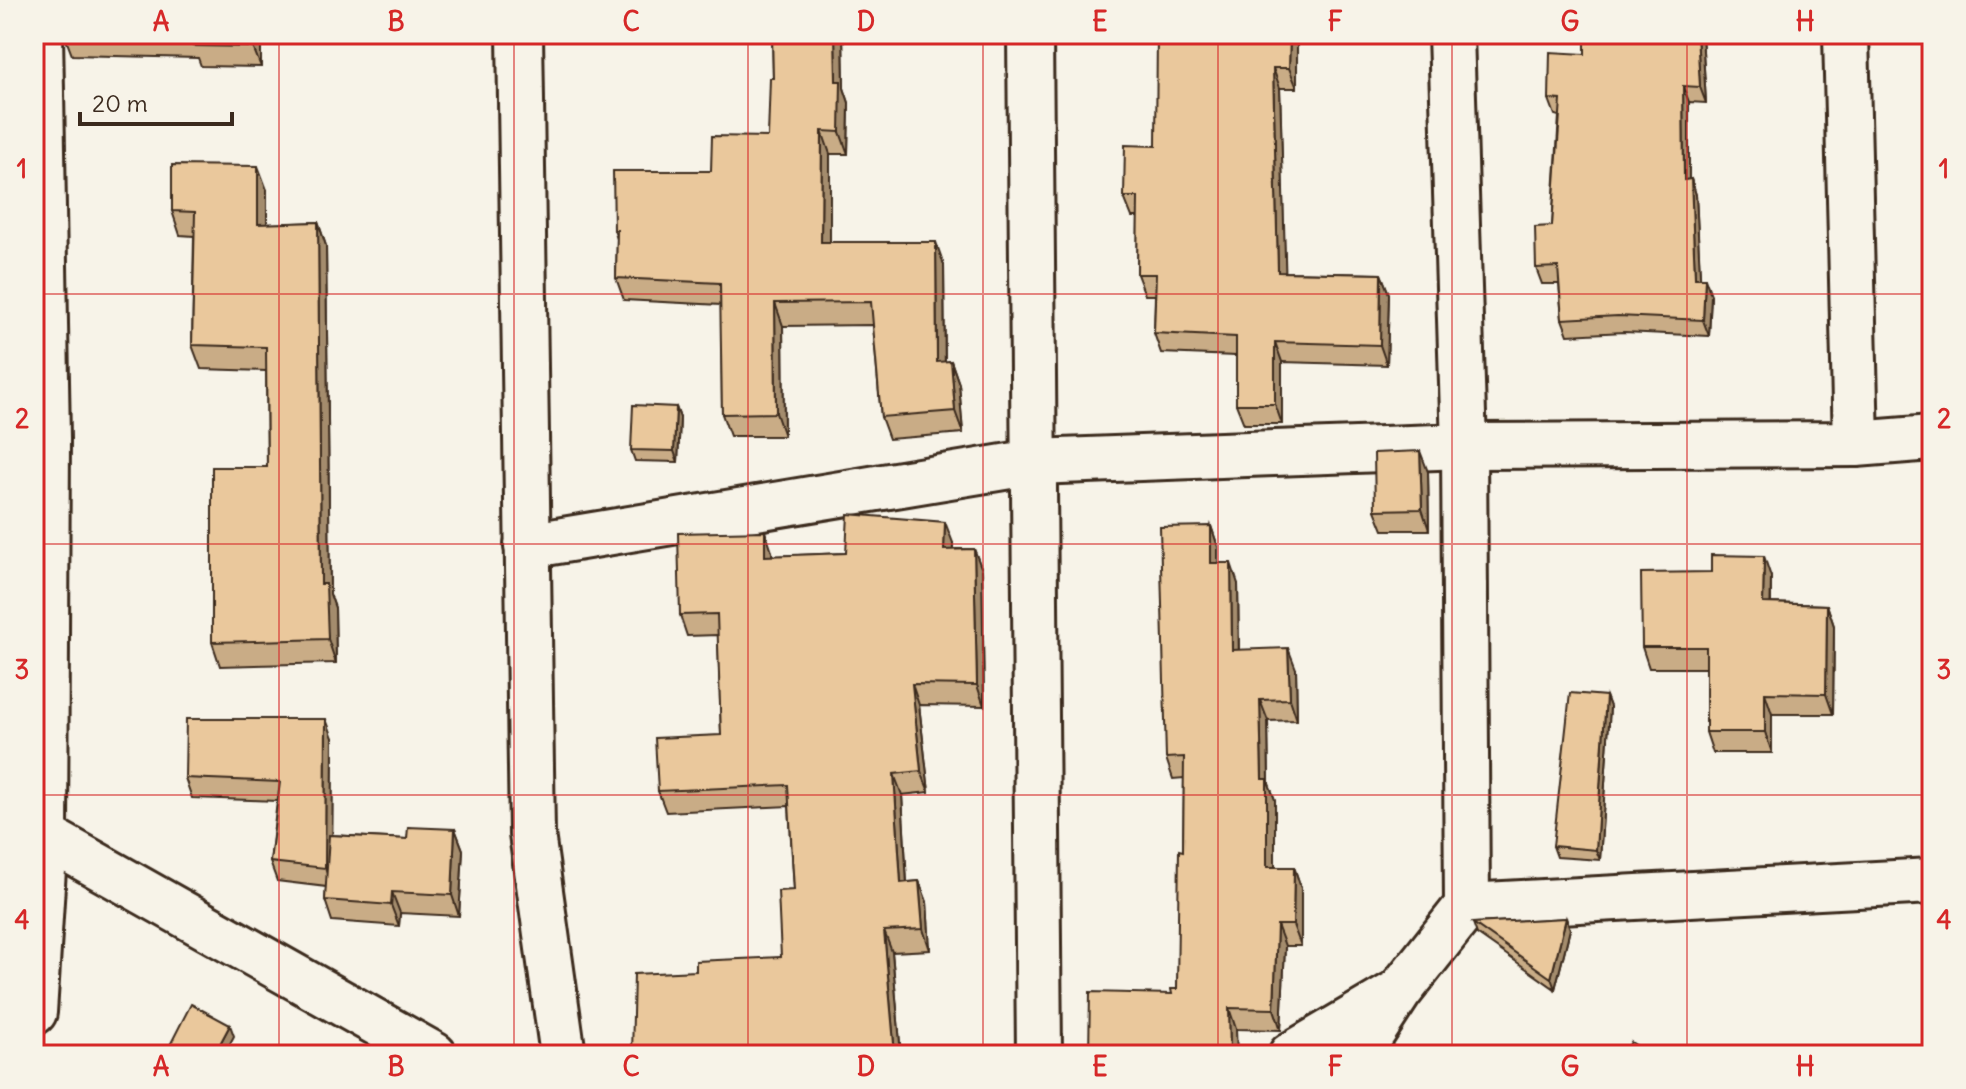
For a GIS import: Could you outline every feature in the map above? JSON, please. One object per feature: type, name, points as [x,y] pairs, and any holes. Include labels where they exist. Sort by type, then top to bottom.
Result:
[{"type":"street","points":[[34,1012],[47,439],[40,34]]},
{"type":"street","points":[[520,34],[532,834],[563,1055]]},
{"type":"street","points":[[1030,34],[1039,1055]]},
{"type":"street","points":[[1358,1055],[1399,992],[1467,906],[1464,446],[1451,34]]},
{"type":"street","points":[[1846,34],[1856,444]]},
{"type":"street","points":[[527,546],[1034,462],[1464,446],[1856,444],[1932,438]]},
{"type":"street","points":[[39,833],[434,1055]]},
{"type":"street","points":[[1467,906],[1932,881]]},
{"type":"street","points":[[1291,1055],[1399,992]]},
{"type":"building","points":[[64,34],[254,34],[253,47],[193,46],[194,38]]},
{"type":"building","points":[[772,34],[835,34],[836,81],[841,81],[840,132],[822,131],[821,242],[936,242],[937,362],[951,361],[955,411],[881,417],[871,302],[775,303],[776,413],[722,414],[720,283],[616,278],[613,171],[711,171],[712,136],[768,137],[770,78],[773,78]]},
{"type":"building","points":[[1157,34],[1290,34],[1289,68],[1273,68],[1278,272],[1381,274],[1380,345],[1275,342],[1275,404],[1236,404],[1236,337],[1154,333],[1156,274],[1137,274],[1138,197],[1124,197],[1125,145],[1156,146]]},
{"type":"building","points":[[1585,34],[1697,34],[1700,87],[1683,86],[1684,180],[1691,179],[1695,278],[1705,278],[1703,320],[1618,316],[1562,319],[1558,267],[1536,268],[1535,227],[1552,226],[1561,100],[1549,99],[1550,52],[1585,54]]},
{"type":"building","points":[[172,165],[258,166],[258,224],[318,222],[321,584],[326,584],[328,639],[212,642],[212,467],[267,467],[266,347],[192,345],[195,212],[172,211]]},
{"type":"building","points":[[633,405],[676,407],[674,451],[631,450]]},
{"type":"building","points":[[1420,451],[1422,509],[1375,510],[1374,453]]},
{"type":"building","points":[[848,514],[945,522],[944,550],[974,549],[977,685],[912,684],[921,771],[894,774],[901,883],[919,881],[923,929],[884,931],[895,1055],[632,1055],[634,974],[696,971],[696,961],[781,957],[778,891],[794,890],[788,785],[658,791],[655,738],[721,735],[717,614],[680,615],[678,533],[765,531],[765,556],[846,553]]},
{"type":"building","points":[[1211,526],[1211,563],[1231,563],[1232,650],[1288,648],[1290,699],[1260,700],[1262,779],[1267,779],[1267,867],[1294,867],[1293,925],[1277,925],[1274,1009],[1229,1008],[1230,1055],[1089,1055],[1090,992],[1172,994],[1171,989],[1177,989],[1184,757],[1166,758],[1160,527]]},
{"type":"building","points":[[1711,555],[1764,556],[1763,603],[1827,605],[1826,694],[1765,693],[1765,732],[1706,732],[1706,647],[1642,647],[1641,573],[1711,572]]},
{"type":"building","points":[[1570,693],[1606,696],[1596,850],[1553,846]]},
{"type":"building","points":[[186,719],[326,719],[325,868],[270,862],[280,782],[185,778]]},
{"type":"building","points":[[408,827],[455,829],[452,895],[392,892],[391,905],[325,900],[329,835],[407,839]]},
{"type":"building","points":[[1566,918],[1551,978],[1473,923]]},
{"type":"building","points":[[191,1004],[230,1025],[214,1055],[166,1053]]},
{"type":"building","points":[[1631,1042],[1651,1055],[1623,1055]]}]
